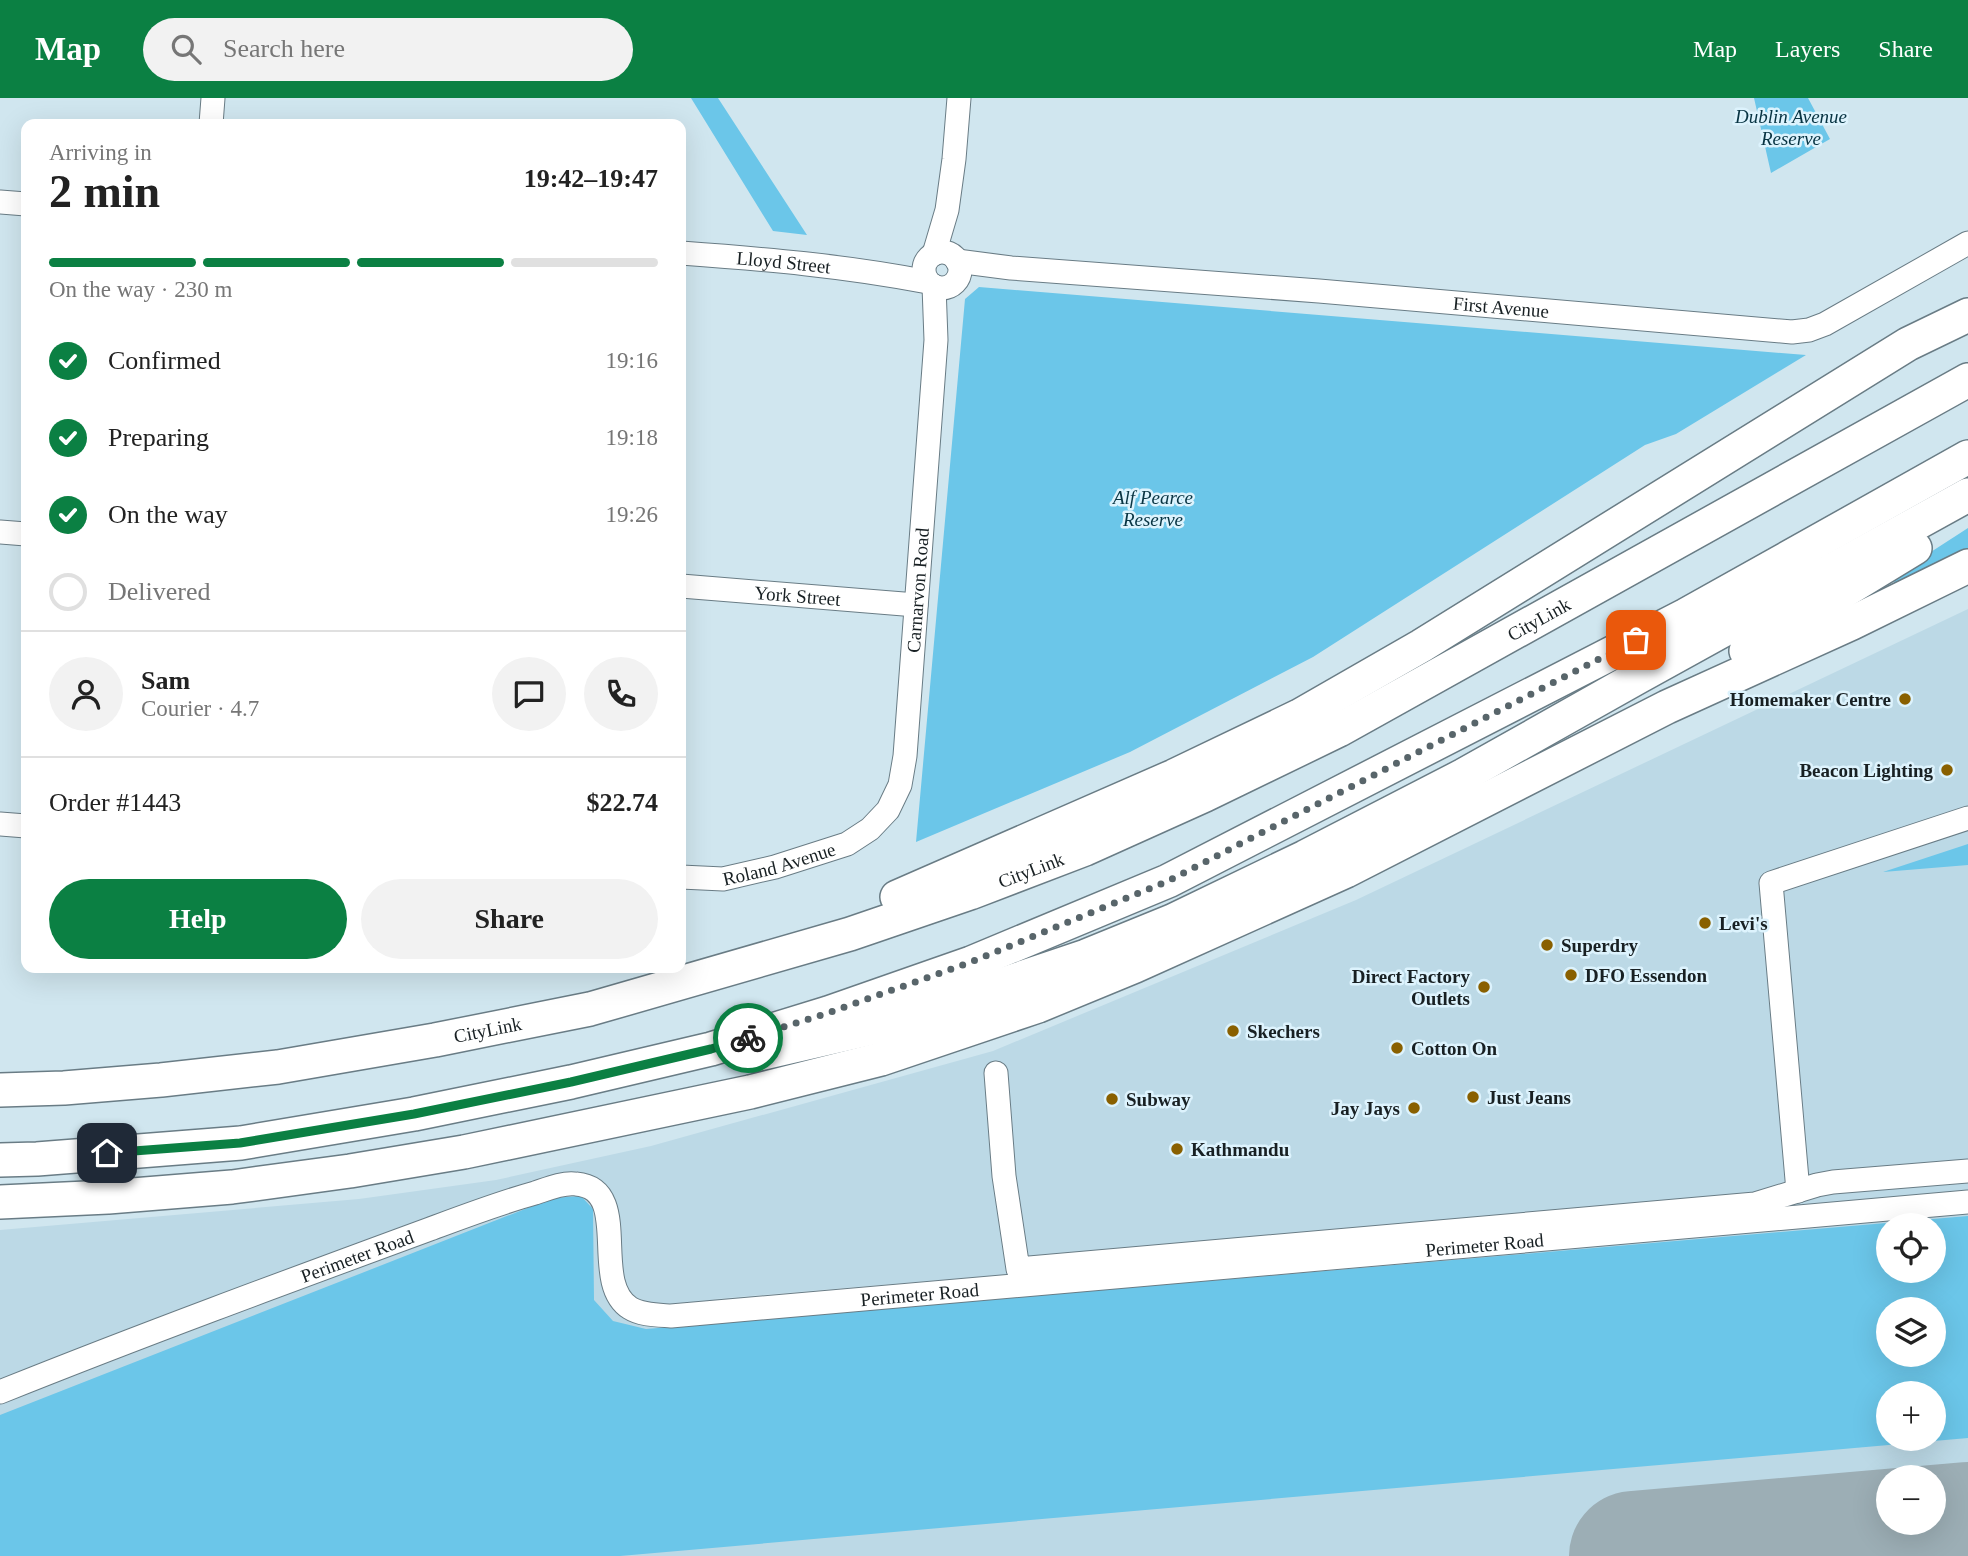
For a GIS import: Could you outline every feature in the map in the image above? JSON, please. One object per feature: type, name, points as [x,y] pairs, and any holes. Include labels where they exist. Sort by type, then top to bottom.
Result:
[{"type":"highway","points":[[724,971],[1174,776],[1299,716],[1421,646],[1908,344],[1968,298]]},
{"type":"highway","points":[[1908,344],[1968,315]]},
{"type":"highway","name":"CityLink","points":[[0,1090],[161,1080],[291,1065],[590,1009],[850,934],[970,893],[1085,849],[1339,730],[1968,380]]},
{"type":"highway","points":[[0,1160],[240,1143],[414,1114],[571,1082],[711,1049],[828,1013],[971,962],[1168,881],[1686,615],[1968,457]]},
{"type":"highway","points":[[571,1082],[740,1058],[877,1027],[1086,956],[1172,922],[1304,858],[1464,775],[1968,495]]},
{"type":"highway","points":[[1667,707],[1746,651],[1918,546],[1968,510]]},
{"type":"highway","points":[[0,1202],[232,1187],[350,1171],[464,1152],[750,1092],[881,1059],[1038,1006],[1135,967],[1346,871],[1667,707],[1852,623],[1968,566]]},
{"type":"street","points":[[211,119],[213,98]]},
{"type":"street","name":"Carnarvon Road","points":[[870,830],[888,810],[900,785],[905,756],[936,340],[959,98]]},
{"type":"street","points":[[0,202],[21,204]]},
{"type":"street","name":"First Avenue","points":[[942,271],[1011,268],[1792,331],[1809,330],[1825,324],[1968,243]]},
{"type":"street","name":"Lloyd Street","points":[[686,253],[805,262],[885,274],[942,271]]},
{"type":"street","points":[[0,532],[21,534]]},
{"type":"street","name":"York Street","points":[[686,586],[916,605]]},
{"type":"street","points":[[1798,1191],[1771,883],[1968,818]]},
{"type":"street","points":[[0,824],[21,826]]},
{"type":"street","name":"Roland Avenue","points":[[686,877],[723,879],[775,867],[847,845],[870,830]]},
{"type":"street","points":[[996,1073],[1004,1176],[1018,1269],[1755,1204],[1833,1182],[1968,1171]]},
{"type":"street","name":"Perimeter Road","points":[[0,1392],[458,1219],[522,1196],[574,1183],[596,1191],[604,1201],[612,1278],[615,1292],[621,1301],[632,1310],[671,1316],[1968,1202]]},
{"type":"shaded area","points":[[1968,609],[1968,1194],[714,1299],[1017,1280],[1968,1198],[1968,1556],[0,1556],[0,1230],[359,1199],[496,1180],[651,1146],[993,1051],[1356,900]]},
{"type":"green space","points":[[691,98],[718,98],[807,235],[773,231]]},
{"type":"green space","name":"Dublin Avenue Reserve","points":[[1754,98],[1808,98],[1830,139],[1771,173]]},
{"type":"green space","name":"Alf Pearce Reserve","points":[[979,287],[1806,355],[1676,434],[1645,445],[1313,657],[1130,752],[916,842],[965,299]]},
{"type":"green space","points":[[1968,528],[1968,551],[1899,587],[1892,579],[1920,559]]},
{"type":"green space","points":[[1968,844],[1968,865],[1883,872]]},
{"type":"green space","points":[[581,1196],[593,1209],[594,1300],[613,1321],[646,1329],[1876,1224],[1876,1283],[1946,1283],[1946,1218],[1968,1216],[1968,1438],[1946,1440],[1946,1381],[1876,1381],[1876,1446],[620,1556],[0,1556],[0,1415],[553,1198]]},
{"type":"runway","points":[[1634,1556],[1968,1527]]},
{"type":"way so far","points":[[748,1038],[828,1013],[971,962],[1168,881],[1636,640]]},
{"type":"place","name":"Homemaker Centre","points":[[1905,699]]},
{"type":"place","name":"Beacon Lighting","points":[[1947,770]]},
{"type":"place","name":"Levi's","points":[[1705,923]]},
{"type":"place","name":"Superdry","points":[[1547,945]]},
{"type":"place","name":"DFO Essendon","points":[[1571,975]]},
{"type":"place","name":"Direct Factory Outlets","points":[[1484,987]]},
{"type":"place","name":"Skechers","points":[[1233,1031]]},
{"type":"place","name":"Cotton On","points":[[1397,1048]]},
{"type":"place","name":"Just Jeans","points":[[1473,1097]]},
{"type":"place","name":"Subway","points":[[1112,1099]]},
{"type":"place","name":"Jay Jays","points":[[1414,1108]]},
{"type":"place","name":"Kathmandu","points":[[1177,1149]]},
{"type":"route","points":[[107,1153],[240,1143],[414,1114],[571,1082],[748,1038]]}]
